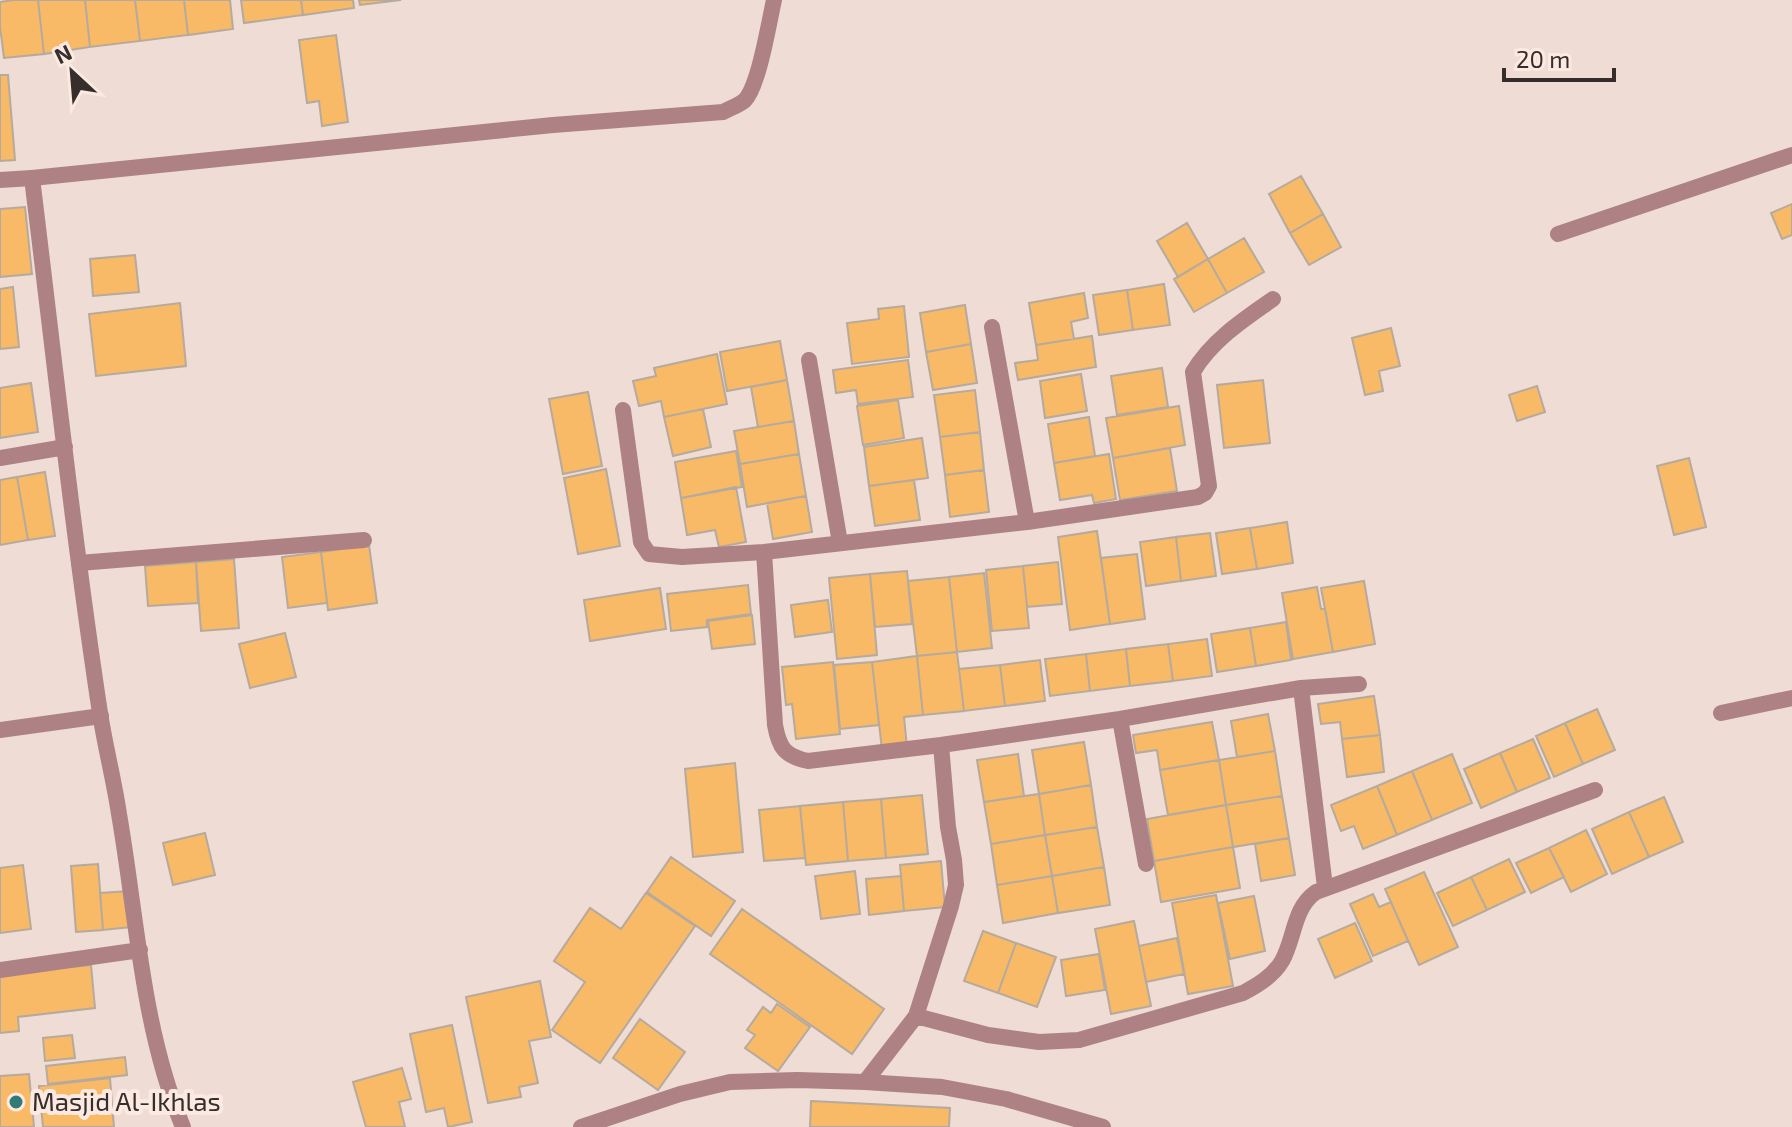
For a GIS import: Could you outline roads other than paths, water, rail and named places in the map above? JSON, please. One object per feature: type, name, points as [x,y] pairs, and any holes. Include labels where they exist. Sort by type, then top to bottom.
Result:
[{"type":"street","points":[[0,180],[553,125],[723,112],[744,101],[751,91],[774,0]]},
{"type":"street","points":[[1558,234],[1792,155]]},
{"type":"street","points":[[32,178],[101,716],[150,1015],[174,1106],[183,1127]]},
{"type":"street","points":[[623,410],[641,542],[649,554],[682,557],[764,552],[1027,522],[1198,497],[1209,486],[1193,372],[1201,358],[1243,320],[1273,299]]},
{"type":"street","points":[[992,327],[1027,522]]},
{"type":"street","points":[[809,360],[840,543]]},
{"type":"street","points":[[0,458],[65,447]]},
{"type":"street","points":[[79,563],[364,540]]},
{"type":"street","points":[[764,552],[773,713],[778,739],[784,750],[794,758],[808,761],[941,745],[1301,688],[1359,684]]},
{"type":"street","points":[[1301,688],[1325,887]]},
{"type":"street","points":[[1721,713],[1792,698]]},
{"type":"street","points":[[0,730],[101,716]]},
{"type":"street","points":[[1120,719],[1146,864]]},
{"type":"street","points":[[865,1082],[916,1016],[956,885],[941,745]]},
{"type":"street","points":[[916,1016],[988,1035],[1039,1042],[1079,1040],[1243,993],[1272,974],[1285,954],[1304,902],[1316,892],[1595,790]]},
{"type":"street","points":[[0,970],[140,950]]},
{"type":"street","points":[[581,1127],[680,1094],[730,1082],[797,1080],[942,1087],[1006,1099],[1103,1127]]},
{"type":"place","name":"Masjid Al-Ikhlas","points":[[16,1102]]}]
